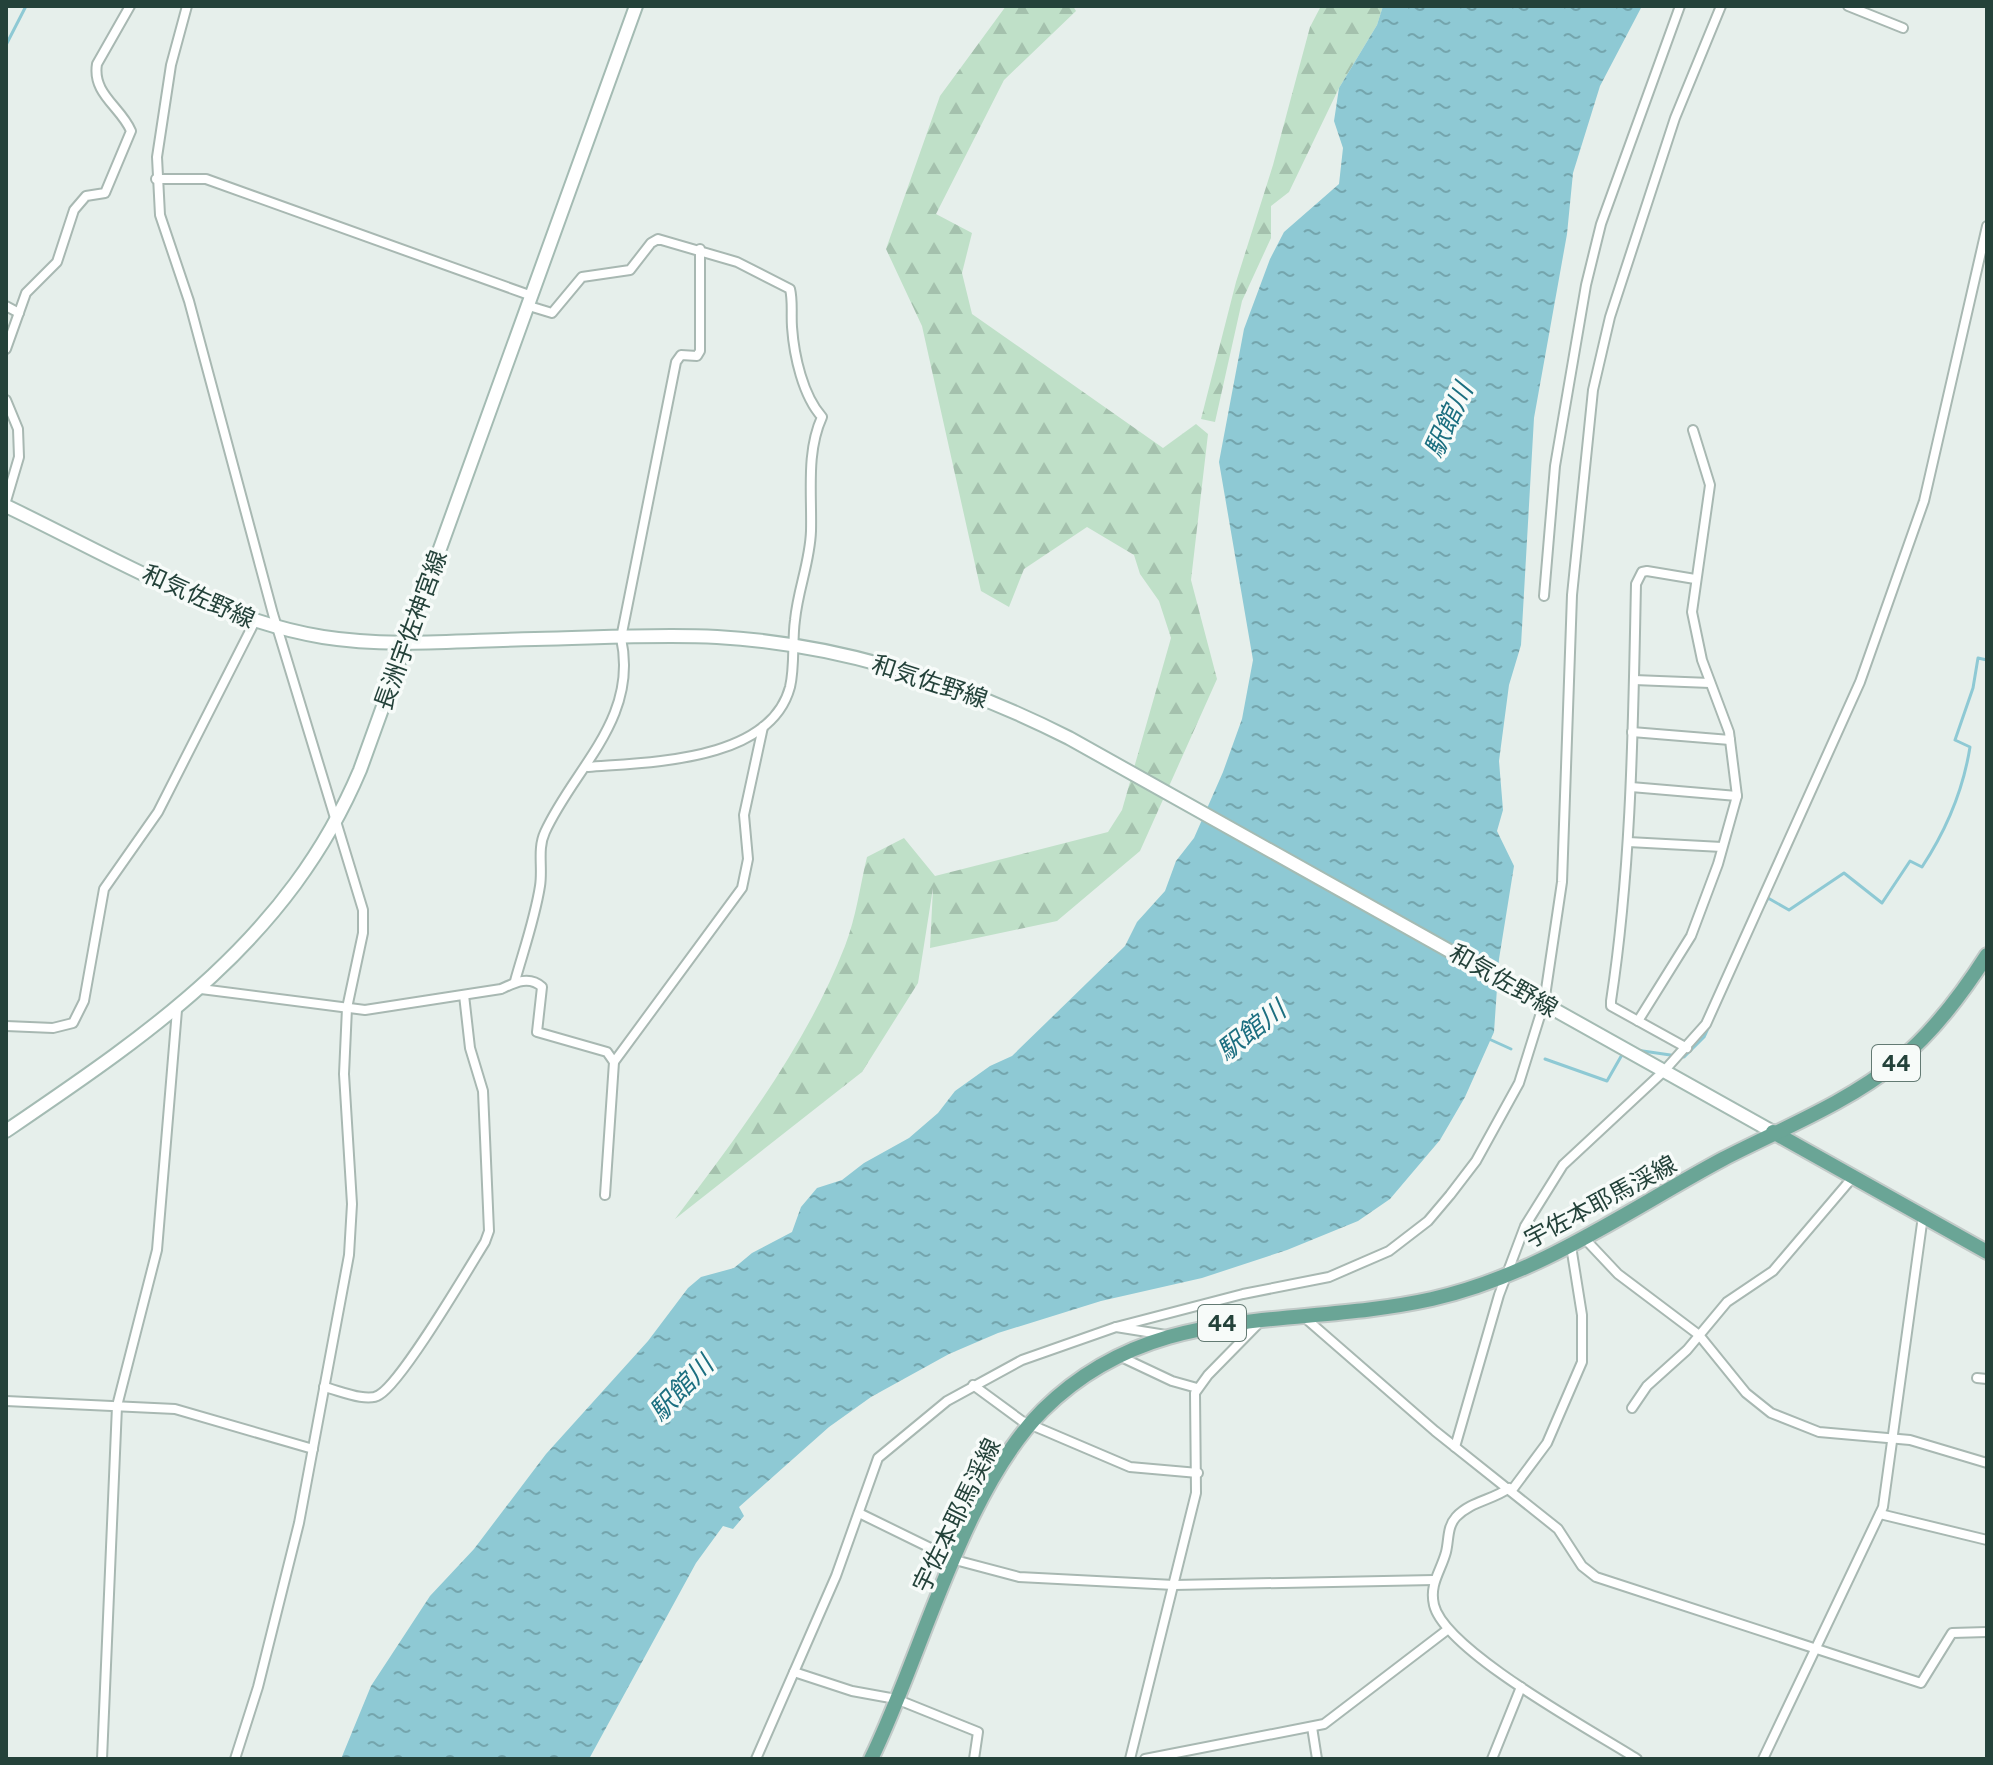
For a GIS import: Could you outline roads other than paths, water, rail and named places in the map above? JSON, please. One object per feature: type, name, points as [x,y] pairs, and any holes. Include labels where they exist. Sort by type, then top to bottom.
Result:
[{"type":"main road","name":"長洲宇佐神宮線","points":[[6,1131],[177,1010],[201,989],[281,904],[334,823],[360,770],[636,6]]},
{"type":"main road","name":"和気佐野線","points":[[6,503],[254,623],[278,629],[348,640],[714,637],[792,645],[877,662],[974,693],[1069,738],[1773,1132]]},
{"type":"main road","name":"宇佐本耶馬渓線","points":[[871,1759],[955,1560],[1000,1467],[1030,1425],[1067,1389],[1119,1356],[1168,1336],[1216,1324],[1304,1317],[1436,1298],[1506,1274],[1578,1242],[1867,1082],[1901,1059],[1952,1005],[1987,955]]},
{"type":"main road","points":[[1773,1132],[1987,1252]]},
{"type":"street","points":[[6,349],[31,286],[57,262],[78,204],[86,196],[105,193],[131,131],[111,105],[95,74],[130,6]]},
{"type":"street","points":[[187,6],[171,65],[156,179],[160,215],[197,327],[278,629],[334,823],[354,872],[363,910],[363,933],[347,1008],[344,1074],[352,1229],[313,1449],[268,1648],[235,1759]]},
{"type":"street","points":[[1544,596],[1551,492],[1586,285],[1601,224],[1680,6]]},
{"type":"street","points":[[756,1759],[836,1576],[878,1458],[924,1418],[973,1385],[1022,1360],[1116,1327],[1243,1294],[1329,1277],[1371,1261],[1407,1239],[1428,1221],[1450,1195],[1496,1128],[1519,1083],[1541,1001],[1562,882],[1572,595],[1593,390],[1610,317],[1675,118],[1721,6]]},
{"type":"street","points":[[1848,6],[1903,28]]},
{"type":"street","points":[[156,179],[206,179],[530,301],[552,313],[582,277],[630,270],[651,243],[658,239],[737,262],[790,289],[792,330],[809,403],[822,417],[812,443],[810,550],[792,645],[790,688],[763,727],[744,815],[748,869],[742,888],[614,1062],[605,1195]]},
{"type":"street","points":[[1455,1447],[1518,1238],[1563,1165],[1664,1071],[1706,1024],[1860,682],[1924,501],[1984,251],[1987,226]]},
{"type":"street","points":[[515,981],[538,899],[544,833],[588,767],[615,710],[623,664],[621,638],[676,362],[681,355],[697,356],[700,351],[700,249]]},
{"type":"street","points":[[6,306],[19,313]]},
{"type":"street","points":[[6,400],[18,429],[19,457],[6,503]]},
{"type":"street","points":[[1638,1021],[1691,936],[1737,796],[1730,740],[1693,620],[1695,579],[1710,485],[1703,453],[1693,430]]},
{"type":"street","points":[[1687,1048],[1611,1006],[1628,842],[1637,579],[1647,571],[1695,579]]},
{"type":"street","points":[[6,1026],[53,1028],[73,1023],[84,1001],[104,889],[158,812],[254,623]]},
{"type":"street","points":[[1634,680],[1710,683]]},
{"type":"street","points":[[588,767],[689,757],[732,744],[763,727]]},
{"type":"street","points":[[1632,732],[1730,740]]},
{"type":"street","points":[[1631,787],[1737,796]]},
{"type":"street","points":[[1628,842],[1722,847]]},
{"type":"street","points":[[201,989],[347,1008],[385,1009],[501,989],[515,981],[537,983],[542,987],[537,1032],[607,1052],[614,1062]]},
{"type":"street","points":[[324,1387],[369,1397],[381,1394],[413,1354],[489,1231],[483,1091],[470,1048],[464,995]]},
{"type":"street","points":[[102,1759],[117,1406],[157,1250],[177,1010]]},
{"type":"street","points":[[1632,1408],[1647,1386],[1699,1335],[1727,1302],[1773,1271],[1853,1177]]},
{"type":"street","points":[[1763,1759],[1880,1514],[1888,1490],[1923,1216]]},
{"type":"street","points":[[1578,1242],[1699,1335],[1746,1393],[1771,1413],[1819,1432],[1895,1438],[1987,1463]]},
{"type":"street","points":[[1578,1242],[1582,1362],[1547,1443],[1510,1489],[1473,1504],[1454,1520],[1434,1580],[1433,1603],[1447,1630],[1521,1687],[1637,1759]]},
{"type":"street","points":[[1304,1317],[1455,1447],[1558,1529],[1582,1566],[1596,1577],[1921,1683],[1952,1633],[1987,1632]]},
{"type":"street","points":[[1130,1759],[1174,1585],[1198,1473],[1197,1388],[1263,1319]]},
{"type":"street","points":[[1116,1327],[1168,1336]]},
{"type":"street","points":[[1119,1356],[1172,1381],[1197,1388]]},
{"type":"street","points":[[973,1385],[1030,1425],[1130,1467],[1198,1473]]},
{"type":"street","points":[[6,1401],[117,1406],[198,1415],[313,1449]]},
{"type":"street","points":[[859,1513],[955,1560],[1019,1577],[1174,1585],[1434,1580]]},
{"type":"street","points":[[1880,1514],[1987,1540]]},
{"type":"street","points":[[1145,1759],[1312,1727],[1328,1721],[1447,1630]]},
{"type":"street","points":[[794,1672],[852,1691],[896,1699],[978,1732],[974,1759]]},
{"type":"street","points":[[1492,1759],[1521,1687]]},
{"type":"street","points":[[1312,1727],[1317,1759]]},
{"type":"street","points":[[1197,1748],[1200,1759]]},
{"type":"water","name":"駅館川","points":[[1383,6],[1642,6],[1600,86],[1573,173],[1567,234],[1534,418],[1521,645],[1509,685],[1499,761],[1503,810],[1497,831],[1514,866],[1499,959],[1494,1032],[1465,1097],[1440,1140],[1390,1199],[1358,1221],[1287,1250],[1202,1278],[1101,1301],[998,1333],[949,1354],[871,1397],[829,1427],[739,1507],[744,1516],[733,1529],[723,1526],[696,1563],[589,1759],[341,1759],[371,1686],[430,1596],[474,1549],[546,1454],[648,1341],[688,1288],[701,1277],[734,1268],[752,1253],[792,1232],[801,1207],[817,1188],[842,1180],[864,1163],[909,1138],[938,1113],[955,1091],[990,1066],[1012,1056],[1125,946],[1137,922],[1165,891],[1176,861],[1194,838],[1223,772],[1242,719],[1253,660],[1219,462],[1244,329],[1270,259],[1284,232],[1339,184],[1343,148],[1334,121],[1339,88],[1377,25]]},
{"type":"waterway","points":[[6,45],[26,6]]},
{"type":"waterway","points":[[1761,911],[1768,898],[1789,910],[1844,873],[1882,903],[1910,861],[1922,867],[1946,824],[1958,794],[1970,747],[1955,740],[1973,688],[1978,658],[1987,660]]},
{"type":"waterway","points":[[1636,1050],[1684,1057],[1704,1037],[1727,987]]},
{"type":"waterway","points":[[1489,1039],[1511,1049]]},
{"type":"waterway","points":[[1545,1059],[1607,1081],[1623,1053]]}]
